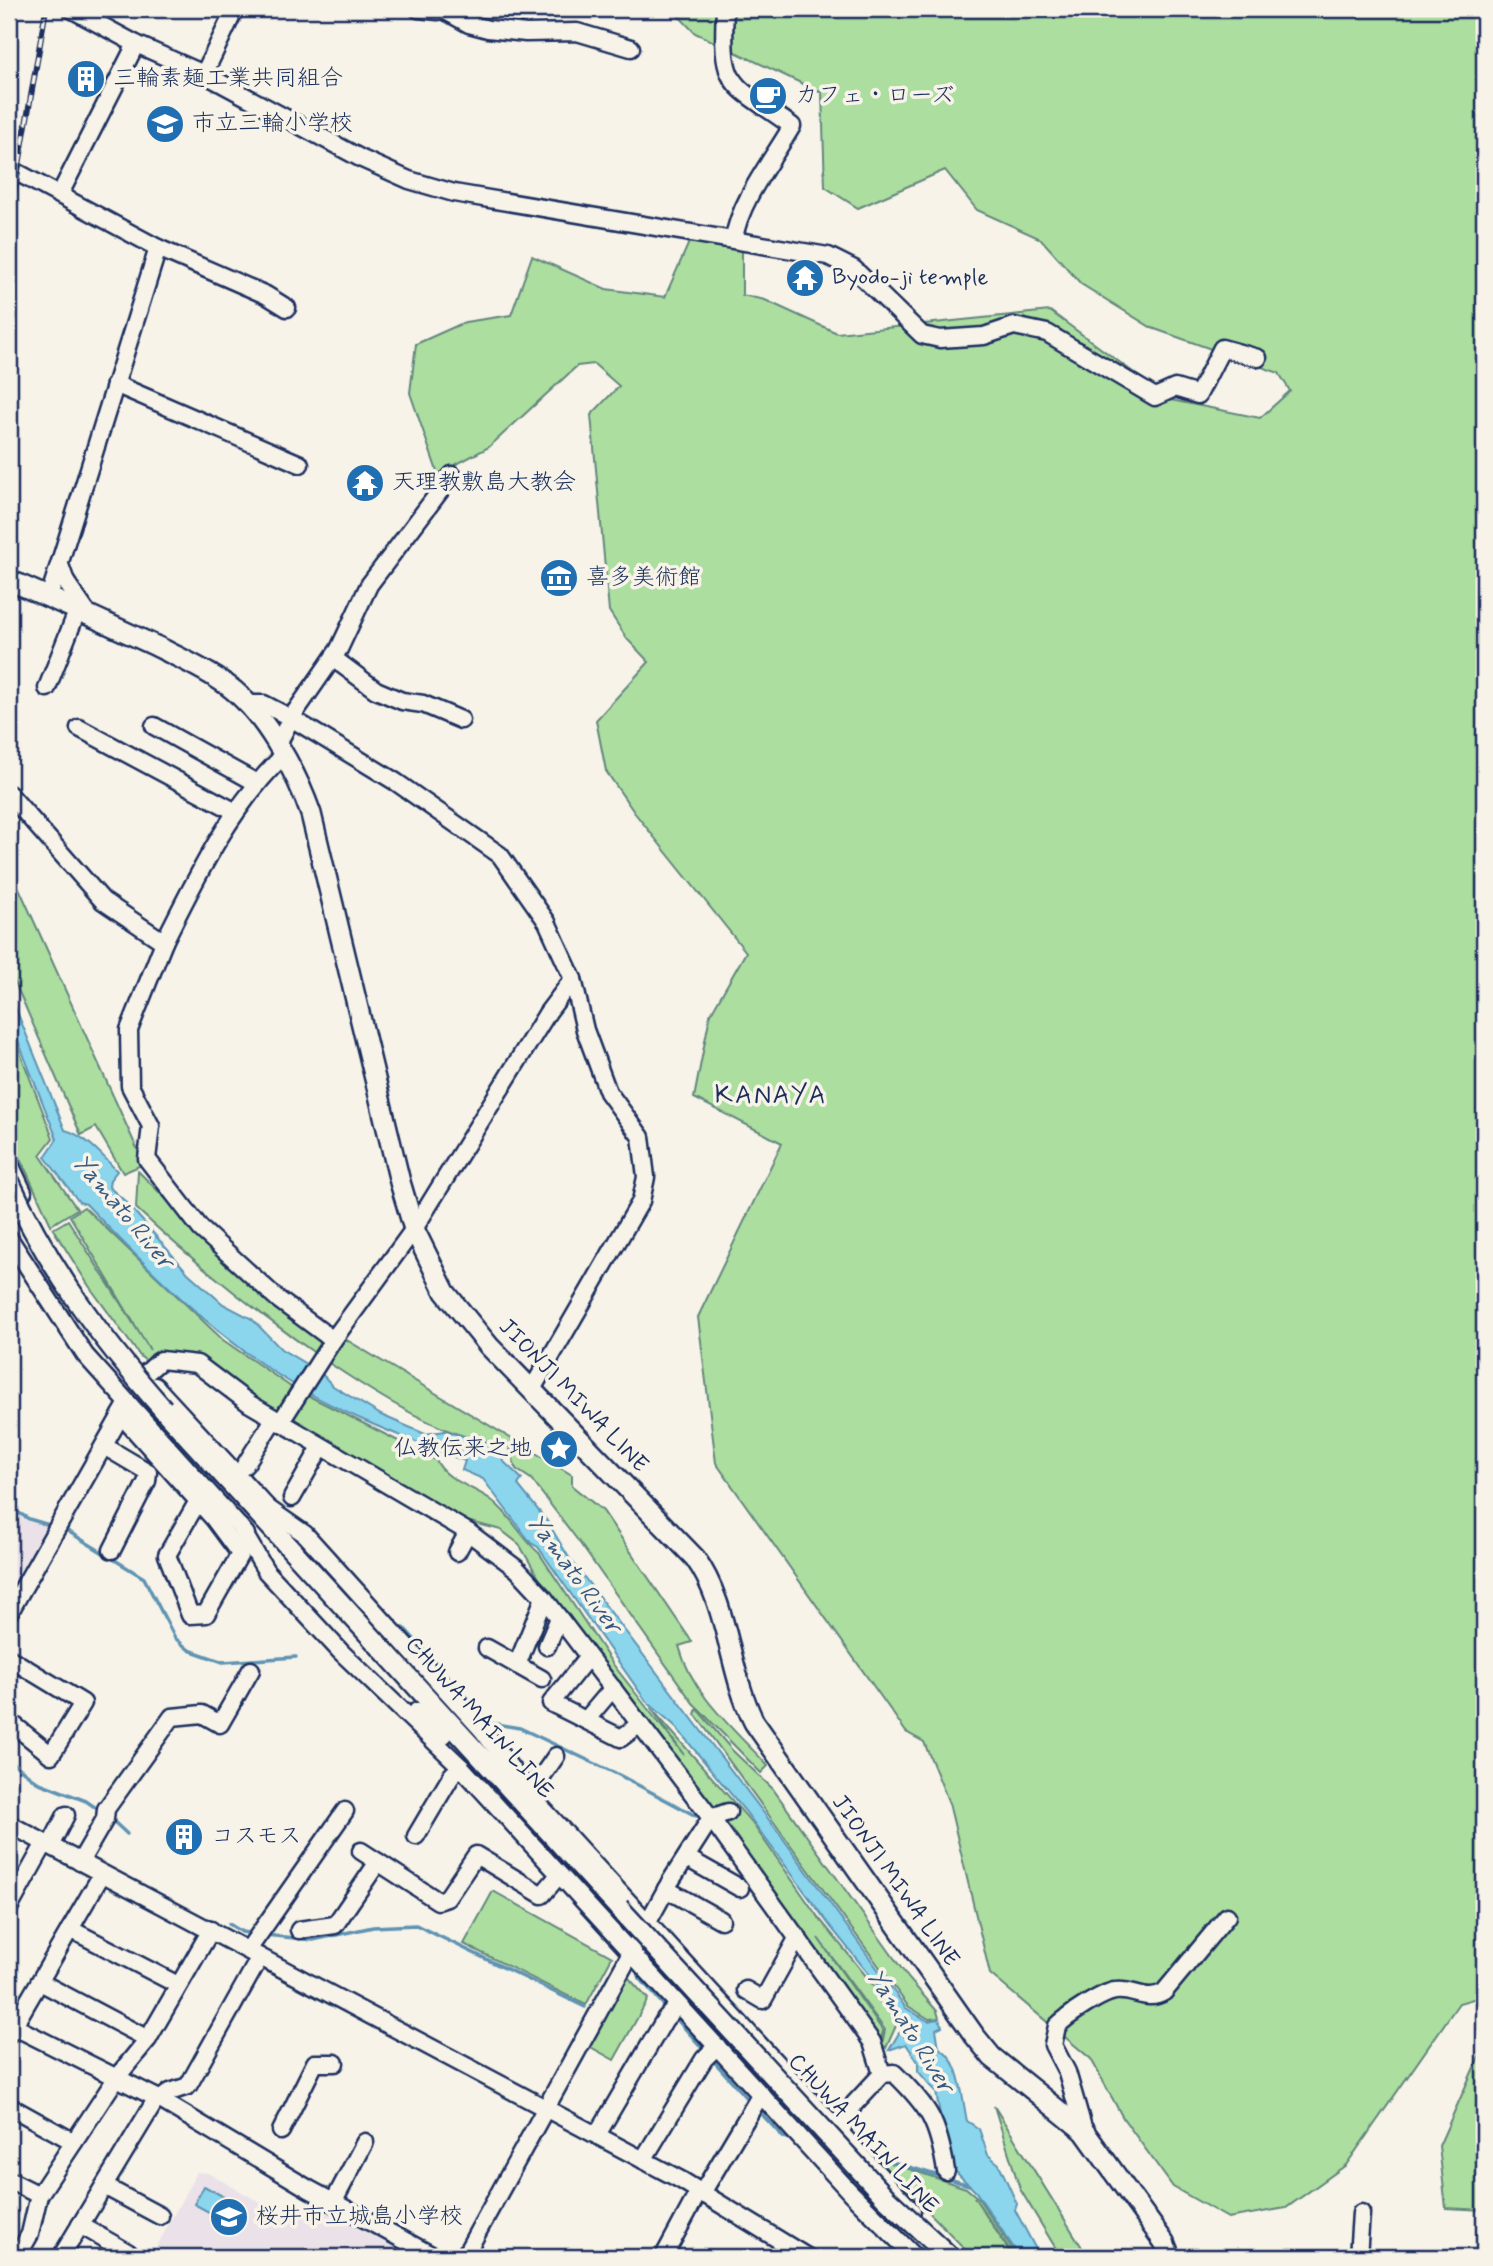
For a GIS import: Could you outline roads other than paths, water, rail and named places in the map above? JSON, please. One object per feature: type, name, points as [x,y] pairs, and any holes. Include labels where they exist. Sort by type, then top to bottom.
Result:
[{"type":"main road","name":"JIONJI MIWA LINE","points":[[9,580],[83,611],[198,667],[228,686],[246,704],[280,751],[299,779],[311,814],[354,997],[414,1229],[445,1292],[531,1391],[695,1558],[708,1576],[744,1702],[781,1767],[974,2035],[992,2057],[1084,2131],[1164,2242],[1170,2257]]},
{"type":"main road","name":"CHUWA MAIN LINE","points":[[9,1181],[48,1256],[89,1319],[159,1413],[523,1795],[614,1911],[878,2208],[930,2257]]},
{"type":"main road","name":"CHUWA MAIN LINE","points":[[9,1211],[67,1310],[444,1735],[876,2188],[950,2257]]},
{"type":"street","points":[[71,9],[104,16],[136,44],[204,74],[362,159],[409,180],[454,193],[734,239],[842,260],[922,335],[940,339],[984,336],[1014,326],[1047,333],[1155,397],[1175,388],[1198,395],[1222,348],[1258,358]]},
{"type":"street","points":[[204,74],[235,9]]},
{"type":"street","points":[[418,9],[442,9],[468,24],[488,29],[526,33],[577,32],[632,48]]},
{"type":"street","points":[[724,9],[724,63],[728,76],[755,102],[792,126],[736,223],[734,239]]},
{"type":"street","points":[[60,194],[136,44]]},
{"type":"street","points":[[9,168],[158,248],[242,284],[287,308]]},
{"type":"street","points":[[49,597],[158,248]]},
{"type":"street","points":[[116,384],[300,464]]},
{"type":"street","points":[[333,1340],[279,1300],[201,1228],[147,1159],[151,1126],[130,1086],[129,1030],[164,942],[193,885],[256,782],[280,751],[291,718],[333,657],[369,585],[452,475]]},
{"type":"street","points":[[47,688],[83,611],[66,582],[60,565]]},
{"type":"street","points":[[333,657],[376,690],[402,701],[423,704],[461,720]]},
{"type":"street","points":[[246,704],[264,704],[291,718],[396,782],[499,855],[547,922],[573,979],[585,1030],[608,1092],[641,1137],[646,1177],[640,1200],[531,1391]]},
{"type":"street","points":[[155,726],[256,782]]},
{"type":"street","points":[[79,728],[236,813]]},
{"type":"street","points":[[9,794],[103,901],[164,942]]},
{"type":"street","points":[[245,1465],[414,1229],[548,1012],[573,979]]},
{"type":"street","points":[[9,1163],[36,1219],[84,1298],[145,1374],[466,1725],[523,1795],[646,1922],[916,2216],[955,2249],[957,2257]]},
{"type":"street","points":[[9,1238],[57,1317],[124,1410],[198,1501],[240,1554],[206,1614],[190,1615],[167,1555],[198,1501]]},
{"type":"street","points":[[145,1374],[161,1360],[197,1364],[277,1421],[468,1532],[517,1569],[544,1598],[798,1937],[872,2042],[882,2074]]},
{"type":"street","points":[[9,1613],[124,1410]]},
{"type":"street","points":[[124,1410],[240,1527],[362,1662],[444,1735]]},
{"type":"street","points":[[104,1446],[148,1472],[147,1481],[112,1550]]},
{"type":"street","points":[[292,1498],[321,1447]]},
{"type":"street","points":[[240,1527],[266,1571],[303,1612],[461,1767],[850,2192],[915,2257]]},
{"type":"street","points":[[457,1552],[468,1532]]},
{"type":"street","points":[[517,1665],[544,1598]]},
{"type":"street","points":[[547,1646],[559,1618]]},
{"type":"street","points":[[487,1648],[542,1679]]},
{"type":"street","points":[[588,1657],[551,1703],[621,1738],[640,1724]]},
{"type":"street","points":[[9,1658],[83,1703],[51,1755],[9,1721]]},
{"type":"street","points":[[80,1863],[106,1814],[172,1717],[202,1714],[220,1724],[251,1670]]},
{"type":"street","points":[[586,1720],[612,1688]]},
{"type":"street","points":[[523,1795],[538,1782],[556,1756]]},
{"type":"street","points":[[416,1836],[452,1775],[461,1767]]},
{"type":"street","points":[[61,2257],[162,2097],[188,2086],[254,1953],[345,1811]]},
{"type":"street","points":[[464,2257],[646,1922],[711,1818],[727,1812]]},
{"type":"street","points":[[9,1908],[66,1815]]},
{"type":"street","points":[[9,1824],[597,2135],[700,2192],[807,2257]]},
{"type":"street","points":[[361,1851],[438,1901],[454,1903],[476,1855],[542,1895],[559,1875]]},
{"type":"street","points":[[687,1858],[740,1888]]},
{"type":"street","points":[[299,1930],[335,1924],[378,1862]]},
{"type":"street","points":[[102,1874],[13,2025],[120,2072],[435,2257]]},
{"type":"street","points":[[666,1889],[721,1920]]},
{"type":"street","points":[[1084,2131],[1067,2072],[1053,2045],[1057,2026],[1108,1993],[1126,1991],[1157,1997],[1171,1985],[1227,1916]]},
{"type":"street","points":[[70,1929],[178,1986]]},
{"type":"street","points":[[17,2257],[30,2234],[39,2196],[120,2072],[148,2039],[211,1930]]},
{"type":"street","points":[[746,1990],[763,2000],[798,1937]]},
{"type":"street","points":[[40,1982],[148,2039]]},
{"type":"street","points":[[597,2135],[665,2019],[678,2005]]},
{"type":"street","points":[[643,2160],[704,2059],[717,2046]]},
{"type":"street","points":[[281,2131],[315,2063],[335,2063]]},
{"type":"street","points":[[840,2133],[854,2104],[882,2074],[894,2073],[922,2100],[940,2132],[946,2171]]},
{"type":"street","points":[[665,2254],[761,2094]]},
{"type":"street","points":[[9,2106],[74,2142]]},
{"type":"street","points":[[335,2199],[365,2142]]},
{"type":"street","points":[[9,2180],[39,2196]]},
{"type":"street","points":[[104,2186],[160,2216]]},
{"type":"street","points":[[1358,2257],[1361,2213]]},
{"type":"street","points":[[80,2225],[129,2253]]},
{"type":"water","name":"Yamato River","points":[[9,992],[65,1130],[87,1141],[117,1171],[110,1180],[109,1187],[126,1202],[188,1273],[223,1304],[252,1319],[281,1349],[321,1373],[333,1386],[381,1415],[425,1434],[445,1431],[500,1446],[498,1451],[503,1461],[522,1479],[518,1485],[547,1521],[568,1556],[779,1833],[906,2008],[928,2021],[939,2019],[942,2026],[936,2029],[939,2048],[946,2053],[956,2070],[967,2121],[979,2129],[988,2155],[999,2164],[1017,2204],[1015,2210],[1040,2257],[1020,2257],[976,2192],[949,2165],[936,2092],[918,2071],[918,2062],[906,2044],[889,2050],[899,2033],[905,2030],[894,2005],[830,1926],[745,1811],[674,1725],[646,1701],[538,1547],[531,1543],[483,1479],[462,1470],[465,1461],[342,1410],[272,1371],[198,1314],[86,1204],[79,1202],[45,1157],[57,1139],[9,1018]]},
{"type":"water","points":[[204,2186],[239,2205],[229,2223],[194,2204]]},
{"type":"waterway","points":[[9,1507],[29,1519],[49,1525]]},
{"type":"waterway","points":[[66,1530],[144,1578],[175,1638],[189,1650],[223,1662],[296,1657]]},
{"type":"waterway","points":[[404,1628],[490,1723],[520,1728],[619,1775],[696,1816]]},
{"type":"waterway","points":[[9,1760],[37,1782],[86,1801],[102,1812]]},
{"type":"waterway","points":[[111,1819],[127,1834]]},
{"type":"waterway","points":[[229,1924],[242,1932],[253,1934]]},
{"type":"waterway","points":[[265,1935],[313,1940],[373,1927],[416,1925],[585,2007]]},
{"type":"waterway","points":[[639,1977],[668,2010]]},
{"type":"waterway","points":[[673,2015],[705,2051]]},
{"type":"waterway","points":[[36,2029],[98,2060]]},
{"type":"waterway","points":[[710,2057],[750,2101]]},
{"type":"waterway","points":[[757,2109],[783,2137],[793,2139]]},
{"type":"waterway","points":[[869,2155],[969,2185]]},
{"type":"railway","points":[[9,223],[46,9]]},
{"type":"place","name":"三輪素麺工業共同組合","points":[[86,79]]},
{"type":"place","name":"カフェ・ローズ","points":[[768,96]]},
{"type":"place","name":"市立三輪小学校","points":[[165,124]]},
{"type":"place","name":"Byodo-ji temple","points":[[805,278]]},
{"type":"place","name":"天理教敷島大教会","points":[[365,483]]},
{"type":"place","name":"喜多美術館","points":[[559,578]]},
{"type":"place","name":"仏教伝来之地","points":[[559,1449]]},
{"type":"place","name":"コスモス","points":[[184,1837]]},
{"type":"place","name":"桜井市立城島小学校","points":[[229,2217]]},
{"type":"district","name":"KANAYA","points":[[771,1096]]}]
